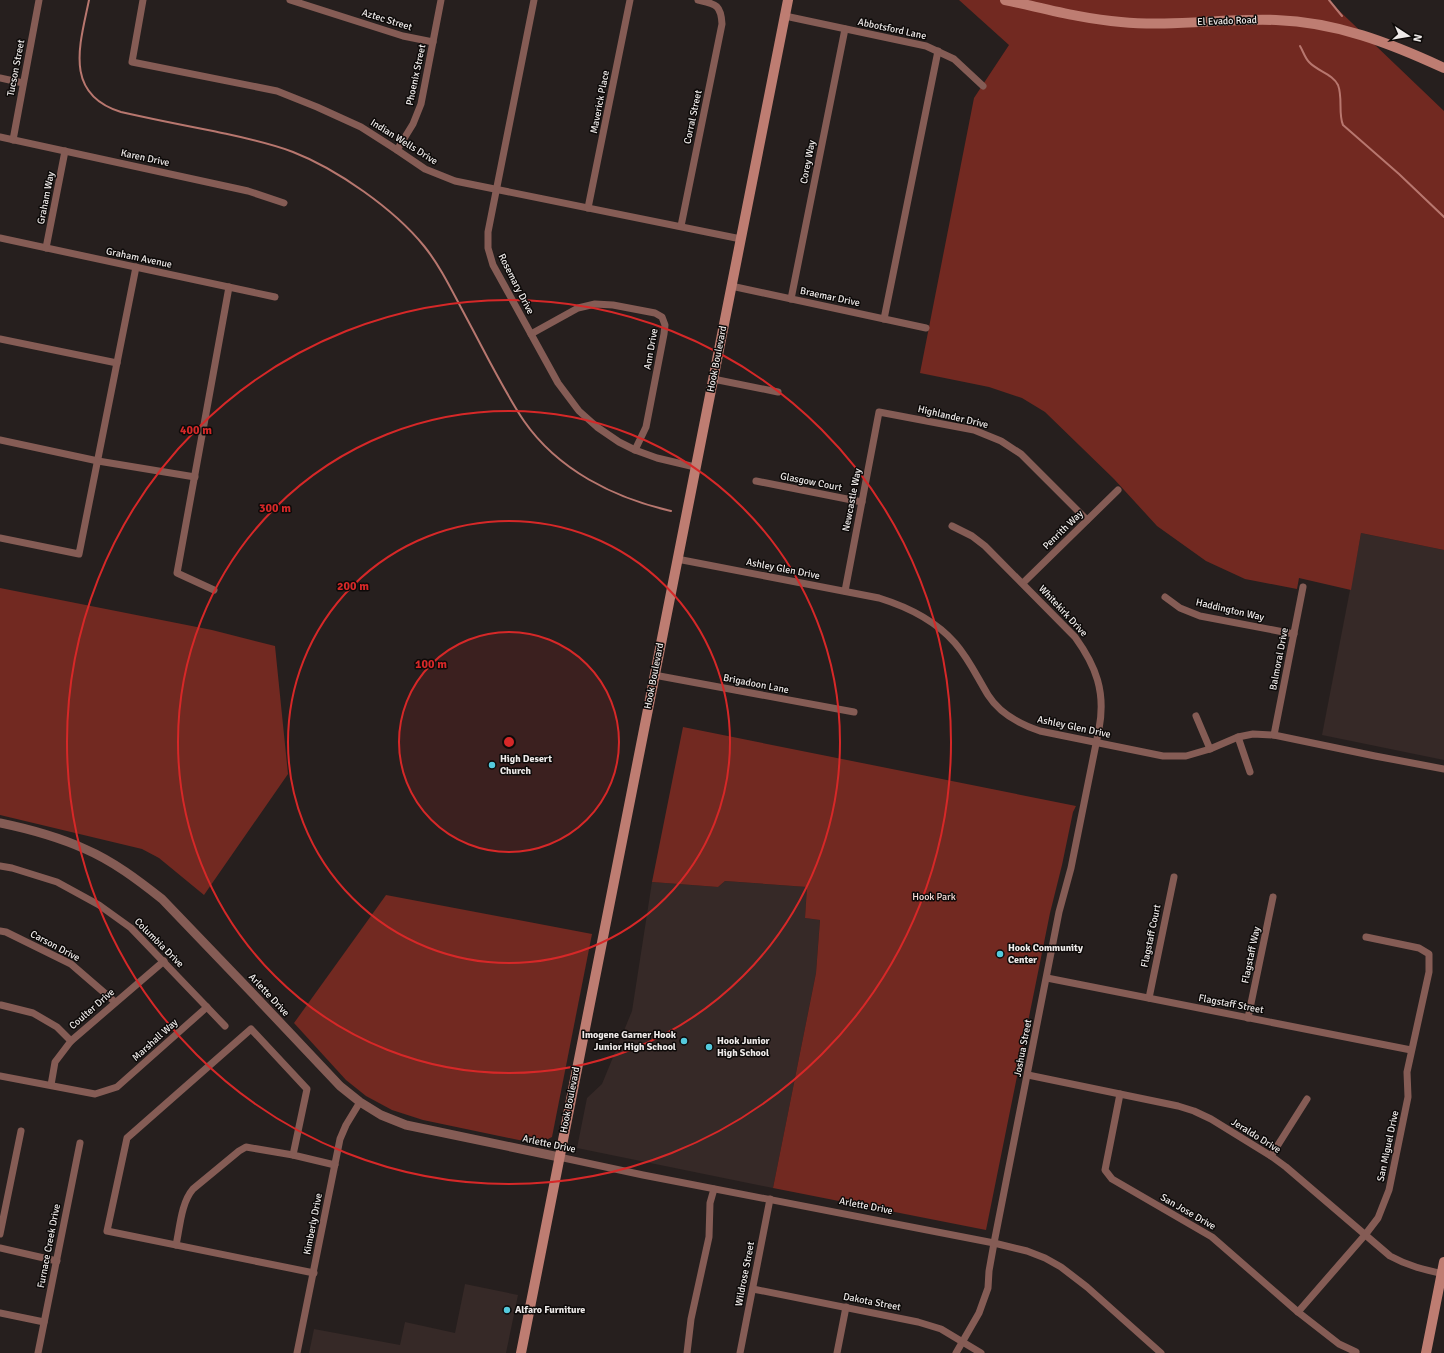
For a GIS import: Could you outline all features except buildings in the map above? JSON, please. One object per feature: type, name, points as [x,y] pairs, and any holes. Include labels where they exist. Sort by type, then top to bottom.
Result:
[{"type":"main road","name":"Hook Boulevard","points":[[521,1353],[788,0]]},
{"type":"main road","name":"El Evado Road","points":[[1005,0],[1089,18],[1122,22],[1153,24],[1250,20],[1303,22],[1356,32],[1410,52],[1444,68]]},
{"type":"main road","points":[[1426,1353],[1443,1274],[1444,1262]]},
{"type":"street","name":"Tucson Street","points":[[12,140],[39,0]]},
{"type":"street","name":"Indian Wells Drive","points":[[143,0],[132,62],[277,91],[361,127],[426,169],[455,181],[741,239]]},
{"type":"street","name":"Aztec Street","points":[[290,0],[404,36],[433,42]]},
{"type":"street","name":"Phoenix Street","points":[[398,150],[413,124],[421,104],[441,0]]},
{"type":"street","name":"Rosemary Drive","points":[[534,0],[488,232],[488,248],[493,265],[558,383],[579,411],[597,427],[619,442],[635,450],[657,458],[695,467]]},
{"type":"street","name":"Maverick Place","points":[[588,208],[630,0]]},
{"type":"street","name":"Corral Street","points":[[681,226],[722,24],[721,11],[716,5],[698,0]]},
{"type":"street","name":"Abbotsford Lane","points":[[785,16],[926,46],[954,59],[983,86]]},
{"type":"street","name":"Corey Way","points":[[791,299],[845,29]]},
{"type":"street","points":[[884,319],[938,51]]},
{"type":"street","points":[[0,78],[23,83]]},
{"type":"street","name":"Karen Drive","points":[[0,137],[248,191],[284,203]]},
{"type":"street","name":"Graham Way","points":[[46,248],[65,151]]},
{"type":"street","name":"Graham Avenue","points":[[0,238],[275,296]]},
{"type":"street","points":[[0,538],[79,554],[136,267]]},
{"type":"street","name":"Braemar Drive","points":[[731,286],[926,328]]},
{"type":"street","points":[[214,590],[177,573],[229,287]]},
{"type":"street","name":"Ann Drive","points":[[531,334],[578,308],[594,304],[613,305],[655,313],[662,317],[665,325],[664,334],[646,427],[635,450]]},
{"type":"street","points":[[0,339],[117,363]]},
{"type":"street","points":[[713,378],[778,392]]},
{"type":"street","name":"Newcastle Way","points":[[845,591],[879,412]]},
{"type":"street","name":"Highlander Drive","points":[[879,412],[974,430],[1001,441],[1021,454],[1087,520]]},
{"type":"street","points":[[0,440],[98,461],[195,478]]},
{"type":"street","name":"Glasgow Court","points":[[756,481],[862,502]]},
{"type":"street","name":"Penrith Way","points":[[1023,583],[1118,490]]},
{"type":"street","name":"Whitekirk Drive","points":[[952,526],[972,536],[985,546],[1075,637],[1086,652],[1095,670],[1102,700],[1101,716],[1096,742]]},
{"type":"street","name":"Ashley Glen Drive","points":[[677,559],[879,598],[917,612],[946,633],[969,660],[989,696],[1001,710],[1015,720],[1040,730],[1163,756],[1186,756],[1210,749],[1238,737],[1253,734],[1274,735],[1444,769]]},
{"type":"street","name":"Balmoral Drive","points":[[1274,735],[1303,587]]},
{"type":"street","name":"Haddington Way","points":[[1165,597],[1180,608],[1200,616],[1294,634]]},
{"type":"street","name":"Brigadoon Lane","points":[[654,675],[854,712]]},
{"type":"street","points":[[1196,716],[1210,749]]},
{"type":"street","points":[[1238,737],[1250,772]]},
{"type":"street","name":"Joshua Street","points":[[956,1353],[979,1313],[988,1288],[989,1271],[994,1243],[1060,912],[1071,868],[1096,742]]},
{"type":"street","name":"Arlette Drive","points":[[0,823],[54,837],[86,849],[127,872],[145,885],[162,899],[340,1086],[360,1102],[381,1115],[406,1125],[714,1189],[994,1243],[1027,1251],[1045,1258],[1061,1267],[1087,1287],[1161,1353]]},
{"type":"street","name":"Columbia Drive","points":[[0,866],[12,868],[57,882],[99,904],[131,928],[225,1026]]},
{"type":"street","name":"Flagstaff Court","points":[[1149,998],[1174,877]]},
{"type":"street","name":"Flagstaff Way","points":[[1248,1018],[1273,897]]},
{"type":"street","name":"Carson Drive","points":[[0,931],[6,932],[71,964],[115,1002]]},
{"type":"street","name":"San Miguel Drive","points":[[1298,1312],[1378,1218],[1389,1190],[1408,1098],[1408,1072],[1411,1050],[1429,972],[1429,954],[1419,948],[1366,937]]},
{"type":"street","name":"Coulter Drive","points":[[51,1085],[55,1062],[71,1041],[164,961]]},
{"type":"street","name":"Flagstaff Street","points":[[1047,978],[1411,1050]]},
{"type":"street","points":[[1,1005],[33,1013],[56,1027],[71,1041]]},
{"type":"street","name":"Marshall Way","points":[[51,1085],[95,1094],[117,1087],[207,1008]]},
{"type":"street","points":[[293,1155],[307,1089],[251,1029],[127,1138],[107,1231],[314,1273]]},
{"type":"street","name":"Jeraldo Drive","points":[[1028,1075],[1178,1106],[1212,1119],[1286,1167],[1390,1256],[1404,1264],[1443,1274]]},
{"type":"street","points":[[0,1076],[51,1085]]},
{"type":"street","name":"San Jose Drive","points":[[1120,1094],[1105,1170],[1112,1179],[1212,1237],[1298,1312],[1339,1344],[1356,1352]]},
{"type":"street","points":[[1271,1156],[1307,1099]]},
{"type":"street","name":"Kimberly Drive","points":[[297,1353],[340,1139],[346,1125],[360,1102]]},
{"type":"street","points":[[0,1234],[21,1131]]},
{"type":"street","name":"Furnace Creek Drive","points":[[38,1353],[80,1143]]},
{"type":"street","points":[[176,1245],[188,1195],[193,1189],[239,1151],[246,1147],[293,1155],[335,1165]]},
{"type":"street","points":[[687,1353],[691,1320],[704,1254],[709,1237],[710,1203],[714,1189]]},
{"type":"street","name":"Wildrose Street","points":[[740,1353],[770,1199]]},
{"type":"street","points":[[0,1248],[57,1261]]},
{"type":"street","name":"Dakota Street","points":[[753,1289],[918,1322],[941,1329],[981,1353]]},
{"type":"street","points":[[837,1353],[846,1307]]},
{"type":"street","points":[[0,1313],[44,1322]]},
{"type":"shaded area","points":[[1361,533],[1444,550],[1444,760],[1322,735]]},
{"type":"shaded area","name":"Hook Junior High School","points":[[725,881],[807,887],[805,918],[820,920],[816,973],[773,1188],[577,1148],[587,1098],[602,1084],[632,1011],[652,882],[718,887]]},
{"type":"shaded area","points":[[465,1284],[518,1295],[506,1353],[309,1353],[314,1329],[400,1345],[405,1322],[455,1333]]},
{"type":"green space","points":[[959,0],[1328,0],[1444,111],[1444,550],[1361,533],[1351,590],[1299,578],[1297,589],[1245,579],[1206,561],[1157,526],[1114,479],[1045,412],[1022,398],[989,387],[920,373],[974,98],[1009,45]]},
{"type":"green space","points":[[0,588],[212,630],[275,646],[288,774],[204,895],[159,858],[142,849],[0,815]]},
{"type":"green space","name":"Hook Park","points":[[683,727],[1076,806],[1073,812],[1050,913],[986,1230],[773,1188],[816,973],[820,920],[805,918],[807,887],[725,881],[718,887],[652,882]]},
{"type":"green space","points":[[386,895],[592,934],[552,1137],[538,1144],[423,1120],[392,1110],[366,1096],[346,1080],[294,1023]]},
{"type":"waterway","points":[[89,0],[82,34],[80,66],[83,80],[90,93],[103,104],[121,112],[283,148],[310,159],[346,179],[381,204],[412,232],[430,254],[446,280],[508,396],[524,421],[553,454],[570,468],[608,490],[671,511]]},
{"type":"waterway","points":[[1329,0],[1342,16]]},
{"type":"waterway","points":[[1300,46],[1312,65],[1336,81],[1340,95],[1343,125],[1399,174],[1444,217]]},
{"type":"place","name":"High Desert Church","points":[[492,765]]},
{"type":"place","name":"Hook Community Center","points":[[1000,954]]},
{"type":"place","name":"Imogene Garner Hook Junior High School","points":[[684,1041]]},
{"type":"place","name":"Hook Junior High School","points":[[709,1047]]},
{"type":"place","name":"Alfaro Furniture","points":[[507,1310]]}]
